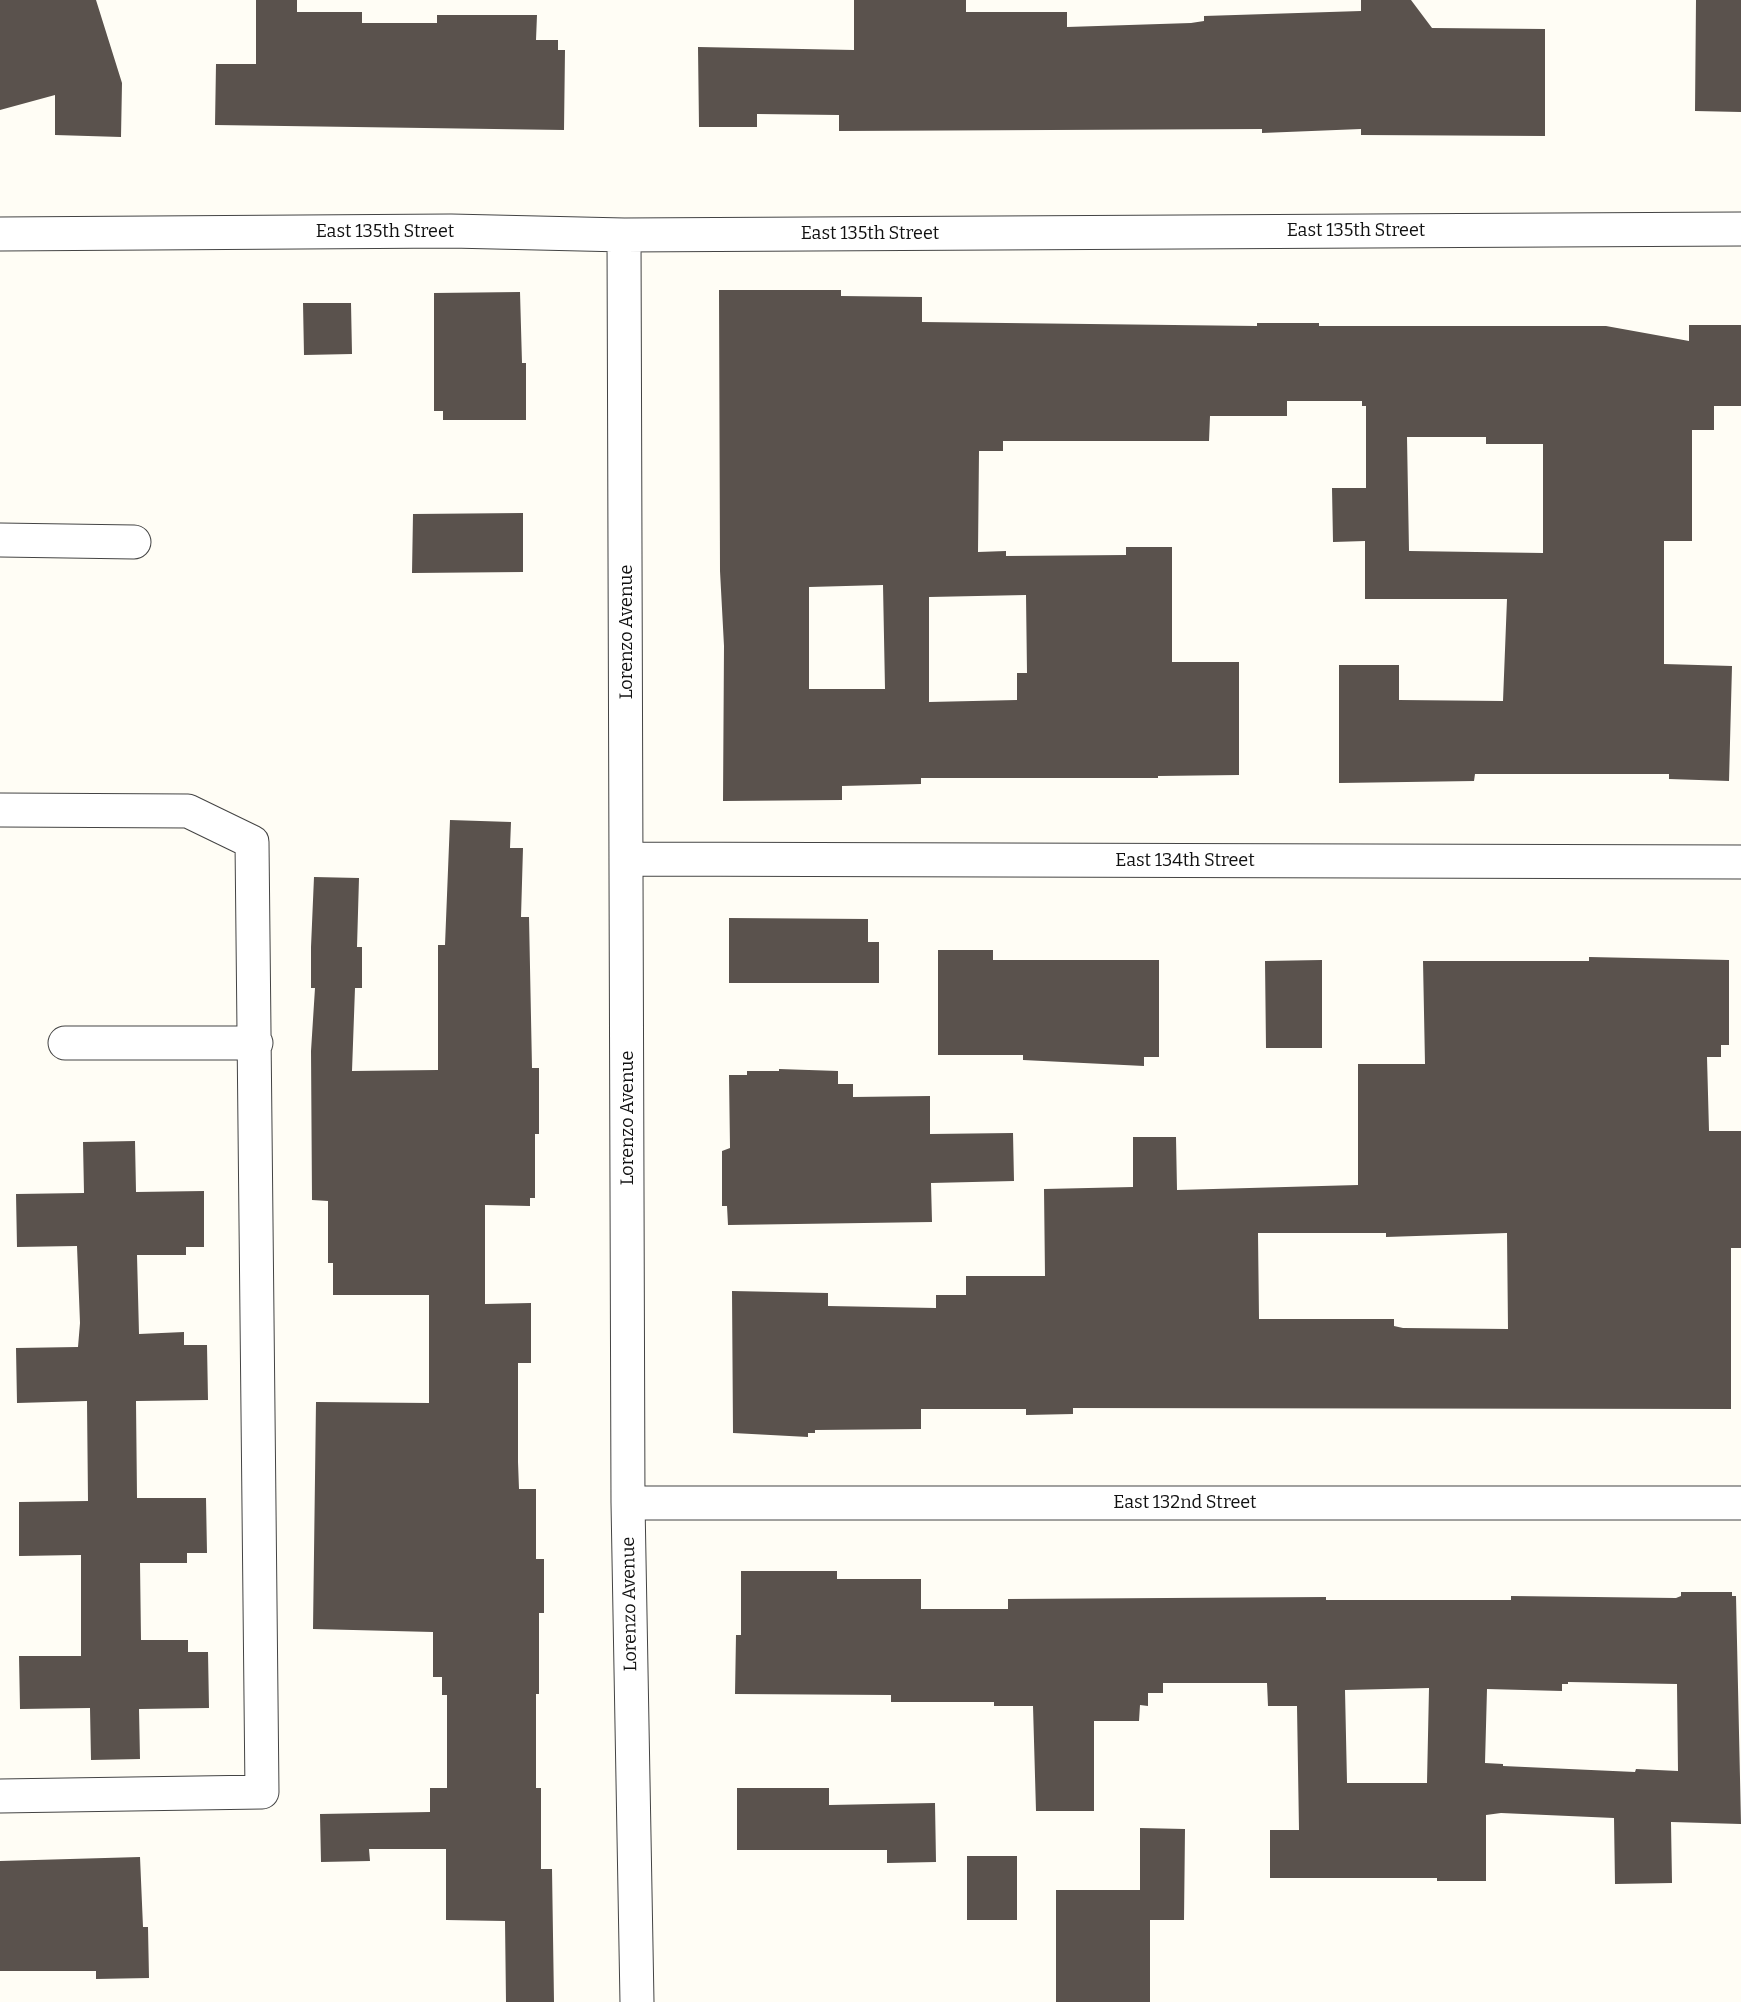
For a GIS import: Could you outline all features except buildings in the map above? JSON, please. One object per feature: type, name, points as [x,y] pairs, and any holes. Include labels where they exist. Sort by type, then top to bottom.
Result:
[{"type":"street","name":"East 135th Street","points":[[0,234],[451,231],[624,235],[1741,229]]},
{"type":"street","name":"Lorenzo Avenue","points":[[624,235],[628,859],[628,1503],[637,2002]]},
{"type":"street","points":[[0,540],[134,542]]},
{"type":"street","points":[[0,810],[188,811],[252,842],[256,1044],[262,1792],[0,1796]]},
{"type":"street","name":"East 134th Street","points":[[628,859],[1741,862]]},
{"type":"street","points":[[65,1043],[256,1044]]},
{"type":"street","name":"East 132nd Street","points":[[628,1503],[1741,1503]]}]
